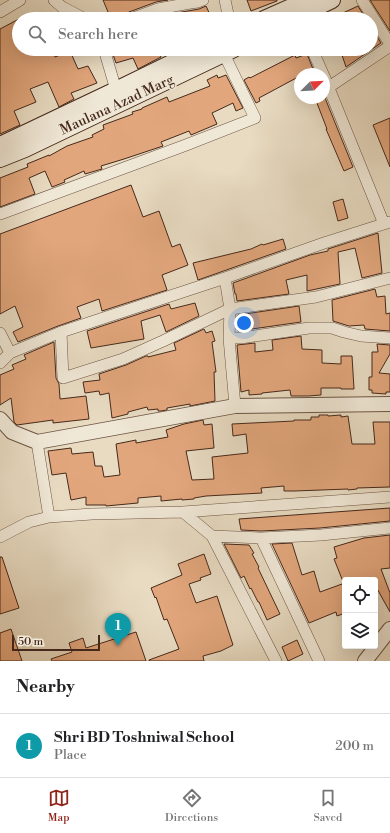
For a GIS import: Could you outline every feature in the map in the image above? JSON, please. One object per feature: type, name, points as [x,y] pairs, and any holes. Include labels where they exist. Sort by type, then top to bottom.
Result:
[{"type":"main road","points":[[280,12],[307,0]]},
{"type":"main road","points":[[308,12],[332,0]]},
{"type":"main road","name":"Maulana Azad Marg","points":[[0,145],[186,56]]},
{"type":"main road","name":"Maulana Azad Marg","points":[[0,159],[25,149],[220,56]]},
{"type":"street","points":[[0,12],[20,0]]},
{"type":"street","points":[[54,0],[62,7],[72,12]]},
{"type":"street","points":[[150,12],[203,0]]},
{"type":"street","points":[[225,0],[228,12]]},
{"type":"street","points":[[362,0],[369,12]]},
{"type":"street","points":[[378,26],[390,45],[378,53]]},
{"type":"street","points":[[106,56],[116,90]]},
{"type":"street","points":[[0,214],[255,118],[231,56]]},
{"type":"street","points":[[315,56],[321,68]]},
{"type":"street","points":[[330,87],[374,56]]},
{"type":"street","points":[[0,363],[10,353],[61,332],[387,223],[330,90]]},
{"type":"street","points":[[225,278],[230,309],[229,338],[235,406]]},
{"type":"street","points":[[61,332],[63,378],[123,359],[230,309],[316,297],[390,278]]},
{"type":"street","points":[[229,338],[241,338],[309,328],[332,328],[361,336],[390,338]]},
{"type":"street","points":[[0,333],[10,353]]},
{"type":"street","points":[[0,418],[12,432],[38,442],[235,406],[390,404]]},
{"type":"street","points":[[38,442],[49,517]]},
{"type":"street","points":[[0,537],[29,522],[49,517],[92,514],[183,512],[390,497]]},
{"type":"street","points":[[183,512],[212,536],[276,661]]},
{"type":"street","points":[[212,536],[261,538],[321,535],[390,528]]},
{"type":"street","points":[[261,538],[319,661]]},
{"type":"street","points":[[365,661],[390,629]]},
{"type":"building","points":[[103,0],[168,0],[156,2],[129,12],[108,12]]},
{"type":"building","points":[[247,0],[277,0],[277,1],[251,11]]},
{"type":"building","points":[[370,0],[390,0],[390,31],[378,12]]},
{"type":"building","points":[[206,6],[209,12],[182,12],[199,9]]},
{"type":"building","points":[[358,6],[362,12],[345,12]]},
{"type":"building","points":[[12,23],[12,56],[72,56],[78,69],[88,66],[97,83],[71,93],[74,99],[59,107],[48,82],[30,89],[36,102],[14,111],[20,125],[0,134],[0,29]]},
{"type":"building","points":[[378,38],[381,43],[378,45]]},
{"type":"building","points":[[114,56],[161,57],[138,69],[133,58],[116,63]]},
{"type":"building","points":[[295,56],[296,58],[308,56],[313,68],[294,68],[294,79],[259,98],[260,101],[256,103],[244,80]]},
{"type":"building","points":[[342,56],[362,56],[346,67]]},
{"type":"building","points":[[217,75],[218,78],[226,75],[243,108],[236,111],[233,103],[212,113],[217,124],[191,135],[189,131],[161,142],[163,146],[101,166],[102,169],[85,174],[84,171],[64,180],[65,182],[52,187],[45,171],[29,178],[35,194],[0,207],[0,178],[28,167],[27,164],[49,156],[67,146],[93,137],[92,135],[104,129],[103,125],[133,114],[132,112],[167,97],[169,102],[210,86],[207,80]]},
{"type":"building","points":[[317,104],[327,104],[353,167],[344,171]]},
{"type":"building","points":[[390,118],[390,167],[373,125]]},
{"type":"building","points":[[131,185],[143,217],[159,211],[172,247],[180,244],[188,265],[162,275],[167,290],[102,311],[99,299],[77,307],[81,318],[18,342],[13,332],[23,327],[15,306],[0,314],[0,234]]},
{"type":"building","points":[[343,199],[348,218],[338,221],[333,202]]},
{"type":"building","points":[[378,233],[382,273],[362,278],[355,248],[338,252],[340,284],[307,291],[307,275],[286,280],[289,294],[237,301],[233,283],[310,255],[328,251],[328,249]]},
{"type":"building","points":[[283,239],[286,249],[198,280],[193,263],[251,249],[262,244],[263,245]]},
{"type":"building","points":[[375,289],[377,297],[385,296],[386,314],[390,313],[390,331],[365,329],[364,325],[349,326],[333,321],[332,300]]},
{"type":"building","points":[[195,303],[199,316],[166,332],[160,315],[141,321],[144,339],[91,348],[87,331],[169,304],[171,309]]},
{"type":"building","points":[[299,306],[301,322],[238,331],[236,325],[238,315]]},
{"type":"building","points":[[204,329],[206,333],[212,331],[215,341],[212,342],[216,372],[214,372],[215,401],[190,406],[190,404],[167,408],[167,410],[161,411],[158,411],[158,409],[148,410],[147,407],[112,418],[109,393],[100,395],[99,391],[85,393],[83,382],[100,380],[99,374],[126,365],[146,356],[148,357],[176,350],[174,343]]},
{"type":"building","points":[[301,336],[302,349],[322,350],[322,363],[341,364],[341,356],[352,356],[354,389],[321,388],[321,395],[308,396],[291,396],[290,390],[249,395],[249,390],[241,392],[237,345],[255,343],[255,352],[273,350],[272,340]]},
{"type":"building","points":[[54,342],[56,378],[59,384],[60,399],[86,396],[89,419],[53,423],[53,420],[17,425],[14,422],[11,398],[0,405],[0,375],[14,369],[12,365],[26,359],[24,355]]},
{"type":"building","points":[[377,344],[390,345],[390,354],[379,373],[390,374],[390,392],[386,392],[386,394],[372,393],[372,390],[369,390],[369,377],[372,377],[372,352],[378,352]]},
{"type":"building","points":[[319,415],[341,415],[341,417],[348,416],[352,444],[375,444],[373,422],[390,422],[390,487],[357,488],[348,490],[284,491],[284,486],[261,488],[262,493],[206,496],[194,499],[161,501],[161,496],[138,498],[138,503],[106,506],[86,505],[86,497],[71,500],[66,473],[52,475],[48,451],[71,448],[72,454],[93,452],[95,466],[102,466],[104,477],[120,475],[116,444],[136,440],[136,443],[168,437],[166,430],[203,420],[204,425],[212,424],[214,448],[186,451],[192,480],[214,479],[212,457],[248,453],[246,434],[233,436],[232,424],[311,420],[311,417],[319,417]]},
{"type":"building","points":[[390,508],[390,521],[320,528],[261,531],[241,530],[239,519]]},
{"type":"building","points":[[390,535],[390,568],[381,569],[390,593],[390,612],[378,590],[378,577],[342,577],[342,579],[334,559],[337,558],[334,547],[364,538]]},
{"type":"building","points":[[292,543],[302,575],[314,571],[320,592],[342,584],[342,614],[337,616],[336,612],[309,623],[272,544]]},
{"type":"building","points":[[224,544],[249,545],[254,553],[252,554],[280,614],[267,620],[259,602],[251,588],[250,589],[244,576],[241,578]]},
{"type":"building","points":[[204,554],[211,574],[200,578],[201,580],[189,584],[196,603],[217,596],[233,645],[221,651],[203,656],[204,661],[149,661],[179,649],[167,619],[164,620],[156,597],[155,598],[151,588],[182,575],[178,564]]},
{"type":"building","points":[[0,557],[2,557],[19,608],[0,614]]},
{"type":"building","points":[[11,629],[22,661],[0,661],[0,633]]},
{"type":"building","points":[[136,632],[146,661],[52,661],[51,659],[72,652],[69,643],[83,638],[86,648]]},
{"type":"building","points":[[297,640],[303,654],[288,661],[282,647]]},
{"type":"place","name":"Shri BD Toshniwal School","points":[[118,646]]}]
